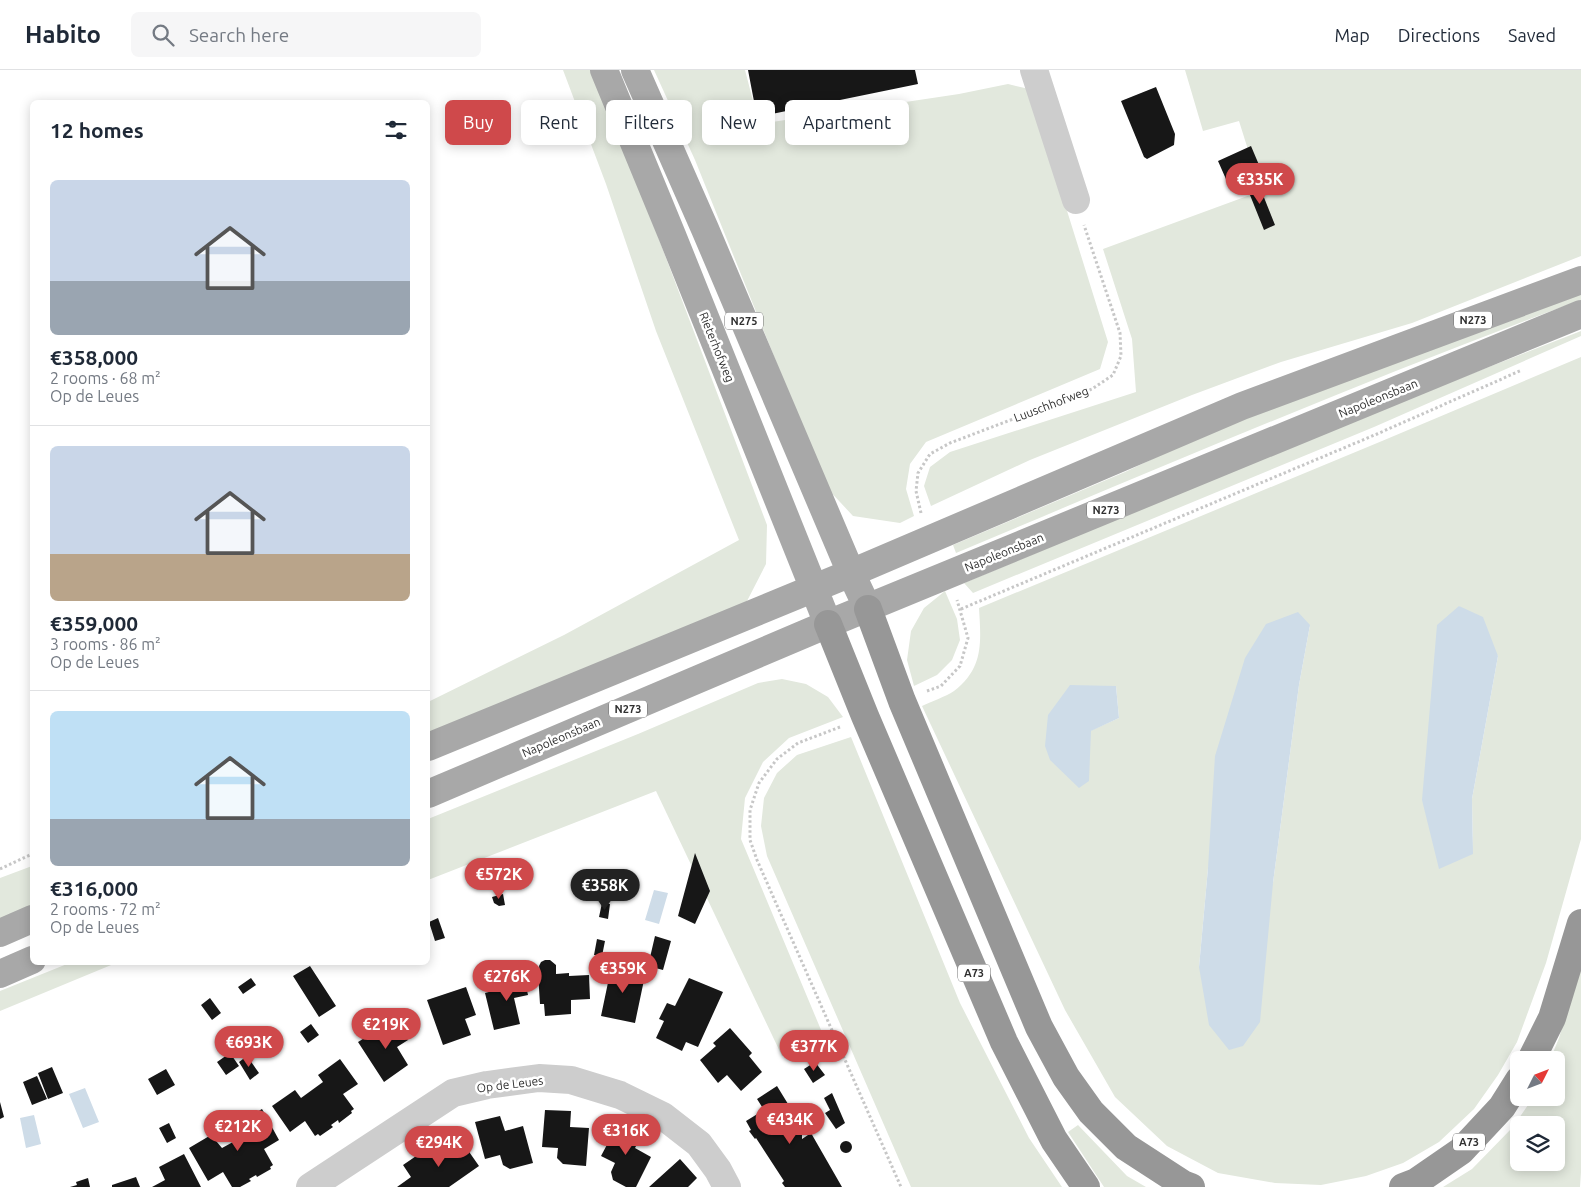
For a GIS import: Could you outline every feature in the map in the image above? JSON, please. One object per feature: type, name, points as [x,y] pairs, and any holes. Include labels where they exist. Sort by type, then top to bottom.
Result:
[{"type":"highway","points":[[868,609],[902,701],[1039,1027],[1066,1077],[1091,1112],[1126,1147],[1183,1184],[1191,1187]]},
{"type":"highway","name":"A73","points":[[828,624],[865,716],[1004,1042],[1054,1140],[1086,1187]]},
{"type":"highway","points":[[1536,1051],[1552,1018],[1581,923]]},
{"type":"highway","name":"A73","points":[[1403,1187],[1416,1182],[1461,1151],[1502,1107],[1510,1094]]},
{"type":"main road","name":"Rieterhofweg","points":[[604,70],[828,624]]},
{"type":"main road","name":"N275","points":[[635,70],[868,609]]},
{"type":"main road","name":"N273","points":[[430,746],[814,586],[851,573],[1242,406],[1581,280]]},
{"type":"main road","name":"Napoleonsbaan","points":[[430,793],[828,624],[1581,314]]},
{"type":"main road","points":[[0,933],[30,920]]},
{"type":"main road","points":[[0,974],[30,961]]},
{"type":"street","points":[[1036,71],[1076,200]]},
{"type":"street","name":"Op de Leues","points":[[310,1187],[454,1093],[487,1085],[539,1078],[571,1080],[620,1095],[663,1116],[699,1144],[728,1187]]},
{"type":"path","name":"Luuschhofweg","points":[[932,537],[921,512],[916,491],[918,473],[930,454],[950,444],[1092,389],[1113,375],[1121,356],[1120,333],[1076,200]]},
{"type":"path","points":[[961,609],[1377,434],[1528,368]]},
{"type":"path","points":[[902,701],[940,686],[960,666],[968,638],[961,609],[948,576]]},
{"type":"path","points":[[865,716],[798,743],[777,759],[759,783],[750,810],[750,840],[901,1187]]},
{"type":"path","points":[[0,869],[30,855]]},
{"type":"shaded area","points":[[563,70],[595,70],[606,100],[606,145],[623,145],[767,525],[766,564],[746,603],[430,735],[430,701],[564,635],[739,540],[656,331],[591,145],[596,145],[596,100],[574,100]]},
{"type":"shaded area","points":[[654,70],[745,70],[753,100],[702,100],[702,145],[775,145],[775,122],[785,120],[785,145],[909,145],[909,102],[1008,84],[1029,89],[1108,342],[1100,369],[926,442],[910,464],[906,489],[914,516],[900,523],[853,516],[827,488],[688,145],[692,145],[692,100],[668,100]]},
{"type":"shaded area","points":[[1185,70],[1581,70],[1581,256],[1412,323],[1281,362],[1192,395],[1030,460],[931,506],[924,486],[930,467],[950,452],[1136,392],[1132,339],[1103,249],[1261,191],[1239,121],[1203,131]]},
{"type":"shaded area","points":[[1581,288],[1581,300],[1345,391],[956,553],[953,545],[1125,472],[1285,396]]},
{"type":"shaded area","points":[[1581,331],[1581,336],[1374,427],[973,593],[964,583],[1368,414]]},
{"type":"shaded area","points":[[1581,357],[1581,839],[1546,963],[1517,1042],[1510,1051],[1498,1075],[1474,1109],[1439,1142],[1403,1163],[1366,1176],[1321,1185],[1275,1183],[1218,1173],[1167,1146],[1115,1097],[1065,1010],[922,706],[954,691],[971,673],[976,664],[980,643],[979,608]],"holes":[[[1459,606],[1498,656],[1472,799],[1473,853]],[[1310,625],[1299,685],[1273,883],[1199,967],[1208,868]],[[1116,686],[1119,718],[1090,731]]]},
{"type":"shaded area","points":[[945,591],[957,619],[960,640],[952,660],[937,675],[914,686],[907,660],[911,631],[924,608]]},
{"type":"shaded area","points":[[1459,606],[1483,617],[1498,656],[1472,799],[1473,854],[1439,869],[1422,800],[1437,625]]},
{"type":"shaded area","points":[[1298,612],[1310,625],[1299,685],[1273,883],[1260,1022],[1243,1046],[1229,1050],[1209,1025],[1199,967],[1215,756],[1245,658],[1266,624]]},
{"type":"shaded area","points":[[782,679],[806,684],[828,697],[843,717],[789,738],[763,762],[745,798],[741,839],[824,1037],[782,1056],[656,791],[430,879],[430,818],[758,683]]},
{"type":"shaded area","points":[[1070,685],[1116,686],[1119,718],[1091,731],[1089,781],[1079,788],[1050,760],[1045,746],[1048,715]]},
{"type":"shaded area","points":[[851,737],[960,1003],[1029,1138],[1062,1187],[911,1187],[767,856],[761,826],[764,798],[777,773],[797,755]]},
{"type":"shaded area","points":[[30,867],[30,908],[0,921],[0,878]]},
{"type":"shaded area","points":[[654,890],[668,893],[659,924],[645,920]]},
{"type":"shaded area","points":[[1581,964],[1580,1187],[1443,1187],[1472,1169],[1510,1130],[1510,1171],[1565,1171],[1565,1116],[1520,1116],[1527,1106],[1565,1106],[1565,1051],[1554,1051]]},
{"type":"shaded area","points":[[65,965],[111,965],[0,1011],[0,991]]},
{"type":"shaded area","points":[[85,1088],[99,1122],[83,1128],[69,1094]]},
{"type":"shaded area","points":[[34,1115],[41,1144],[26,1148],[20,1118]]},
{"type":"shaded area","points":[[1078,1125],[1127,1176],[1146,1187],[1104,1187],[1068,1132]]},
{"type":"building","points":[[748,70],[915,70],[918,84],[840,100],[785,100],[785,111],[775,113],[775,100],[754,100]]},
{"type":"building","points":[[1156,87],[1175,134],[1174,145],[1147,159],[1144,157],[1121,101]]},
{"type":"building","points":[[1251,146],[1262,172],[1229,186],[1218,161]]},
{"type":"building","points":[[1257,180],[1275,225],[1264,230],[1246,185]]},
{"type":"building","points":[[695,853],[710,891],[695,924],[678,916]]},
{"type":"building","points":[[503,894],[505,905],[499,906],[494,903],[492,897]]},
{"type":"building","points":[[602,903],[610,904],[608,919],[599,917]]},
{"type":"building","points":[[438,918],[445,938],[435,941],[430,922]]},
{"type":"building","points":[[655,936],[671,941],[663,970],[648,966]]},
{"type":"building","points":[[597,939],[605,941],[602,956],[594,955]]},
{"type":"building","points":[[550,960],[556,965],[556,974],[569,973],[569,976],[589,975],[590,999],[571,1000],[571,1014],[545,1016],[544,1004],[540,1004],[538,973],[540,973],[539,966],[541,962]]},
{"type":"building","points":[[618,961],[632,964],[635,968],[633,978],[644,980],[635,1023],[601,1016],[610,973],[612,973],[614,963]]},
{"type":"building","points":[[310,966],[336,1006],[319,1017],[293,976]]},
{"type":"building","points":[[523,972],[528,995],[514,998],[520,1024],[494,1030],[485,993],[512,986],[509,974]]},
{"type":"building","points":[[251,978],[256,985],[243,994],[238,987]]},
{"type":"building","points":[[689,978],[723,992],[698,1047],[686,1042],[682,1051],[656,1038],[664,1021],[659,1019],[667,1003],[675,1006]]},
{"type":"building","points":[[466,987],[476,1015],[465,1019],[471,1035],[443,1045],[427,1000]]},
{"type":"building","points":[[210,998],[221,1013],[212,1020],[201,1005]]},
{"type":"building","points":[[394,1020],[408,1040],[397,1047],[408,1065],[384,1082],[358,1042]]},
{"type":"building","points":[[311,1024],[319,1035],[308,1043],[300,1032]]},
{"type":"building","points":[[730,1028],[752,1053],[749,1056],[762,1072],[741,1091],[727,1075],[718,1083],[700,1060],[716,1046],[713,1043]]},
{"type":"building","points":[[230,1053],[239,1066],[226,1075],[217,1062]]},
{"type":"building","points":[[247,1056],[259,1073],[250,1080],[239,1062]]},
{"type":"building","points":[[340,1059],[358,1084],[343,1094],[354,1109],[351,1111],[352,1113],[339,1123],[338,1120],[331,1125],[333,1127],[320,1136],[318,1134],[315,1136],[305,1121],[290,1132],[272,1106],[295,1090],[301,1098],[323,1082],[318,1075]]},
{"type":"building","points":[[815,1062],[825,1075],[813,1083],[804,1069]]},
{"type":"building","points":[[52,1067],[63,1093],[48,1099],[38,1073]]},
{"type":"building","points":[[166,1069],[175,1085],[157,1095],[148,1079]]},
{"type":"building","points":[[37,1076],[47,1099],[32,1105],[23,1082]]},
{"type":"building","points":[[777,1086],[796,1117],[791,1120],[795,1122],[802,1133],[802,1139],[811,1133],[842,1187],[785,1187],[782,1183],[784,1181],[756,1138],[749,1131],[751,1130],[746,1121],[764,1110],[757,1099]]},
{"type":"building","points":[[832,1093],[845,1123],[836,1129],[825,1113],[830,1110],[824,1098]]},
{"type":"building","points":[[0,1102],[4,1117],[0,1119]]},
{"type":"building","points":[[262,1109],[279,1140],[264,1149],[273,1165],[270,1167],[271,1169],[249,1179],[251,1181],[240,1187],[232,1187],[223,1172],[208,1181],[189,1148],[211,1135],[222,1148],[244,1136],[237,1123]]},
{"type":"building","points":[[545,1110],[571,1111],[570,1127],[589,1128],[586,1166],[563,1164],[557,1158],[558,1148],[542,1147]]},
{"type":"building","points":[[500,1116],[505,1131],[523,1126],[533,1163],[510,1169],[503,1165],[500,1155],[485,1159],[475,1122]]},
{"type":"building","points":[[619,1122],[642,1134],[635,1148],[651,1157],[636,1187],[626,1187],[613,1180],[611,1172],[615,1163],[601,1156]]},
{"type":"building","points":[[169,1123],[176,1138],[167,1143],[159,1128]]},
{"type":"building","points":[[848,1141],[851,1142],[851,1152],[844,1153],[841,1152],[840,1145],[841,1142]]},
{"type":"building","points":[[443,1144],[451,1156],[465,1146],[479,1166],[449,1187],[397,1187],[411,1177],[403,1165],[422,1152],[425,1156]]},
{"type":"building","points":[[184,1154],[201,1187],[152,1187],[165,1180],[159,1167]]},
{"type":"building","points":[[680,1159],[697,1178],[688,1187],[649,1187]]},
{"type":"building","points":[[136,1177],[140,1187],[112,1187],[112,1185]]},
{"type":"building","points":[[88,1178],[90,1187],[70,1187],[77,1185],[76,1182]]}]
